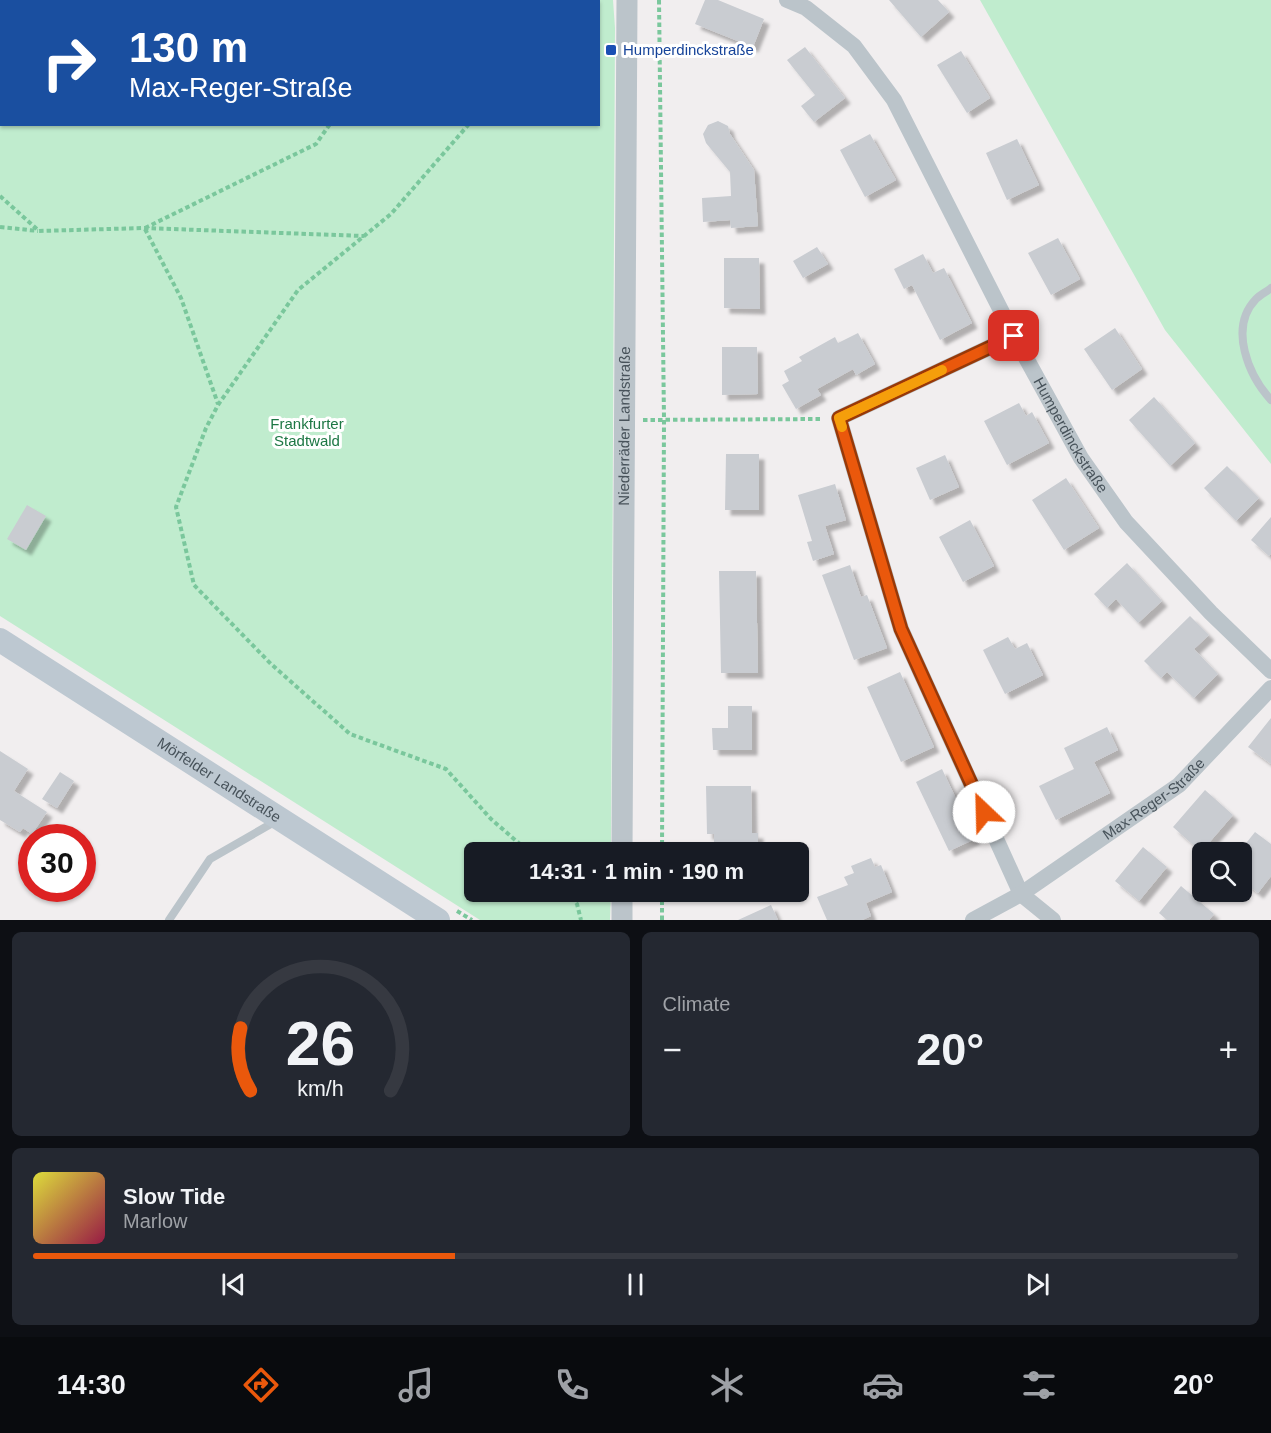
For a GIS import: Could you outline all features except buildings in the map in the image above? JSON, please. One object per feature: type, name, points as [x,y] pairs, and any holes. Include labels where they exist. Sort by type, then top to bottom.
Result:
[{"type":"main road","name":"Mörfelder Landstraße","points":[[0,640],[438,920]]},
{"type":"street","name":"Niederräder Landstraße","points":[[622,842],[627,0]]},
{"type":"street","name":"Humperdinckstraße","points":[[787,0],[806,8],[854,46],[894,100],[1014,336],[1081,458],[1126,522],[1210,613],[1271,671]]},
{"type":"street","points":[[1014,336],[839,418],[901,629],[1021,894],[1053,920]]},
{"type":"street","name":"Max-Reger-Straße","points":[[973,920],[1021,894],[1179,785],[1271,688]]},
{"type":"street","points":[[622,902],[622,920]]},
{"type":"lane","points":[[1271,288],[1254,300],[1242,327],[1248,364],[1256,381],[1271,400]]},
{"type":"lane","points":[[170,920],[210,859],[279,819]]},
{"type":"path","points":[[659,0],[664,420],[662,842]]},
{"type":"path","points":[[144,228],[316,144],[329,126]]},
{"type":"path","points":[[467,126],[391,214],[298,290],[218,405],[206,428],[176,507],[194,585],[271,664],[350,734],[446,769],[491,819],[517,842]]},
{"type":"path","points":[[0,196],[39,231]]},
{"type":"path","points":[[0,227],[39,231],[144,228],[364,236]]},
{"type":"path","points":[[144,228],[181,298],[218,405]]},
{"type":"path","points":[[639,420],[839,418]]},
{"type":"path","points":[[575,902],[581,920]]},
{"type":"path","points":[[662,902],[662,920]]},
{"type":"green space","name":"Frankfurter Stadtwald","points":[[600,0],[613,0],[615,28],[611,842],[464,842],[464,902],[611,902],[610,920],[480,920],[0,616],[0,126],[600,126]]},
{"type":"green space","points":[[980,0],[1271,0],[1271,464],[1165,330]]},
{"type":"slow traffic","points":[[842,427],[839,418],[942,370]]},
{"type":"place","name":"Humperdinckstraße","points":[[611,50]]},
{"type":"route","points":[[984,812],[901,629],[839,418],[1014,336]]}]
